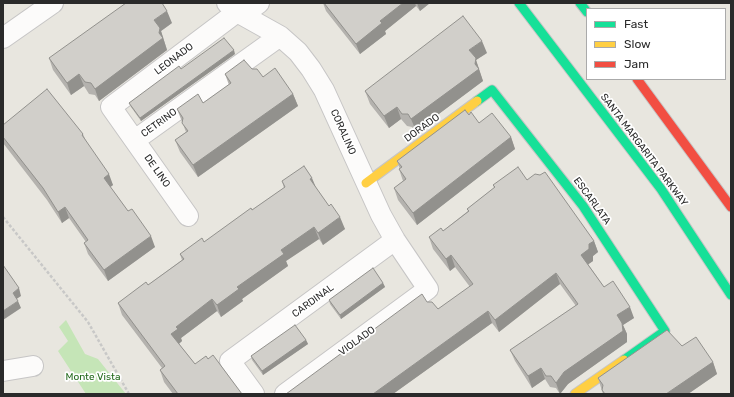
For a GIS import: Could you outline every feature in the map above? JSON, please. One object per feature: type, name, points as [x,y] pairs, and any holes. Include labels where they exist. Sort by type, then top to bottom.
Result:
[{"type":"street","name":"LEONADO","points":[[111,107],[236,10],[259,3]]},
{"type":"street","name":"SANTA MARGARITA PARKWAY","points":[[519,3],[661,189],[731,295]]},
{"type":"street","points":[[3,38],[45,5]]},
{"type":"street","name":"CORALINO","points":[[236,10],[280,36],[298,52],[324,90],[381,215],[395,240],[428,289]]},
{"type":"street","name":"CETRINO","points":[[135,140],[280,36]]},
{"type":"street","points":[[639,80],[708,172],[731,207]]},
{"type":"street","name":"DORADO","points":[[366,183],[492,90]]},
{"type":"street","name":"ESCARLATA","points":[[492,90],[584,206],[665,331],[575,394]]},
{"type":"street","name":"DE LINO","points":[[111,107],[188,216]]},
{"type":"street","name":"CARDINAL","points":[[254,394],[230,361],[395,240]]},
{"type":"street","name":"VIOLADO","points":[[285,394],[428,289]]},
{"type":"street","points":[[3,371],[34,366]]},
{"type":"path","points":[[3,217],[88,322],[128,394]]},
{"type":"green space","name":"Monte Vista","points":[[66,320],[85,354],[98,359],[126,394],[86,394],[58,351],[68,341],[59,327]]},
{"type":"building","points":[[126,3],[162,3],[167,11],[154,20],[160,28],[159,33],[163,38],[95,89],[91,83],[85,82],[79,74],[67,83],[49,58]]},
{"type":"building","points":[[324,3],[403,3],[380,21],[382,23],[356,44]]},
{"type":"building","points":[[463,16],[482,41],[469,50],[476,58],[475,64],[479,69],[411,119],[408,114],[402,114],[397,107],[384,116],[365,91]]},
{"type":"building","points":[[224,38],[234,50],[140,118],[129,103],[179,66],[181,69]]},
{"type":"building","points":[[244,60],[252,69],[257,69],[263,77],[275,68],[293,94],[193,165],[175,140],[188,131],[182,123],[183,118],[177,109],[198,94],[203,103],[231,83],[225,74]]},
{"type":"building","points":[[47,89],[83,134],[82,135],[109,174],[104,178],[128,211],[132,209],[151,236],[104,270],[84,243],[88,240],[65,207],[58,212],[43,188],[3,137],[3,125]]},
{"type":"building","points":[[465,110],[469,115],[471,112],[479,123],[492,113],[511,137],[413,213],[394,188],[406,179],[399,169],[402,167],[397,161]]},
{"type":"building","points":[[304,166],[312,178],[310,179],[329,206],[331,204],[340,217],[318,233],[314,227],[281,250],[284,254],[237,287],[239,289],[217,305],[212,299],[176,327],[178,329],[171,334],[195,364],[206,356],[208,359],[213,355],[242,394],[178,394],[160,370],[165,366],[118,303],[146,282],[148,285],[184,259],[180,254],[202,238],[204,242],[251,208],[252,210],[285,187],[282,181]]},
{"type":"building","points":[[518,167],[527,180],[535,174],[540,175],[545,172],[594,241],[589,244],[589,249],[581,255],[604,287],[613,281],[630,307],[617,315],[622,323],[623,331],[564,372],[556,383],[551,376],[546,376],[541,368],[528,376],[510,350],[578,304],[556,273],[495,320],[488,311],[373,394],[286,394],[422,294],[427,302],[432,302],[438,309],[473,284],[451,255],[446,259],[429,237],[441,228],[443,231],[469,211],[467,209],[495,187],[493,185]]},
{"type":"building","points":[[3,265],[19,288],[13,293],[18,301],[3,311]]},
{"type":"building","points":[[373,268],[383,283],[340,315],[329,300]]},
{"type":"building","points":[[295,325],[306,340],[262,371],[251,356]]},
{"type":"building","points":[[667,330],[682,346],[696,337],[713,362],[666,394],[605,394],[602,390],[603,385],[598,378]]},
{"type":"traffic: fast","points":[[519,3],[661,189],[731,295]]},
{"type":"traffic: fast","points":[[580,3],[586,11]]},
{"type":"traffic: fast","points":[[477,101],[492,90],[583,206],[665,331],[624,360]]},
{"type":"traffic: slow","points":[[366,183],[477,101]]},
{"type":"traffic: slow","points":[[575,394],[624,360]]},
{"type":"traffic: jam","points":[[638,80],[731,207]]}]
